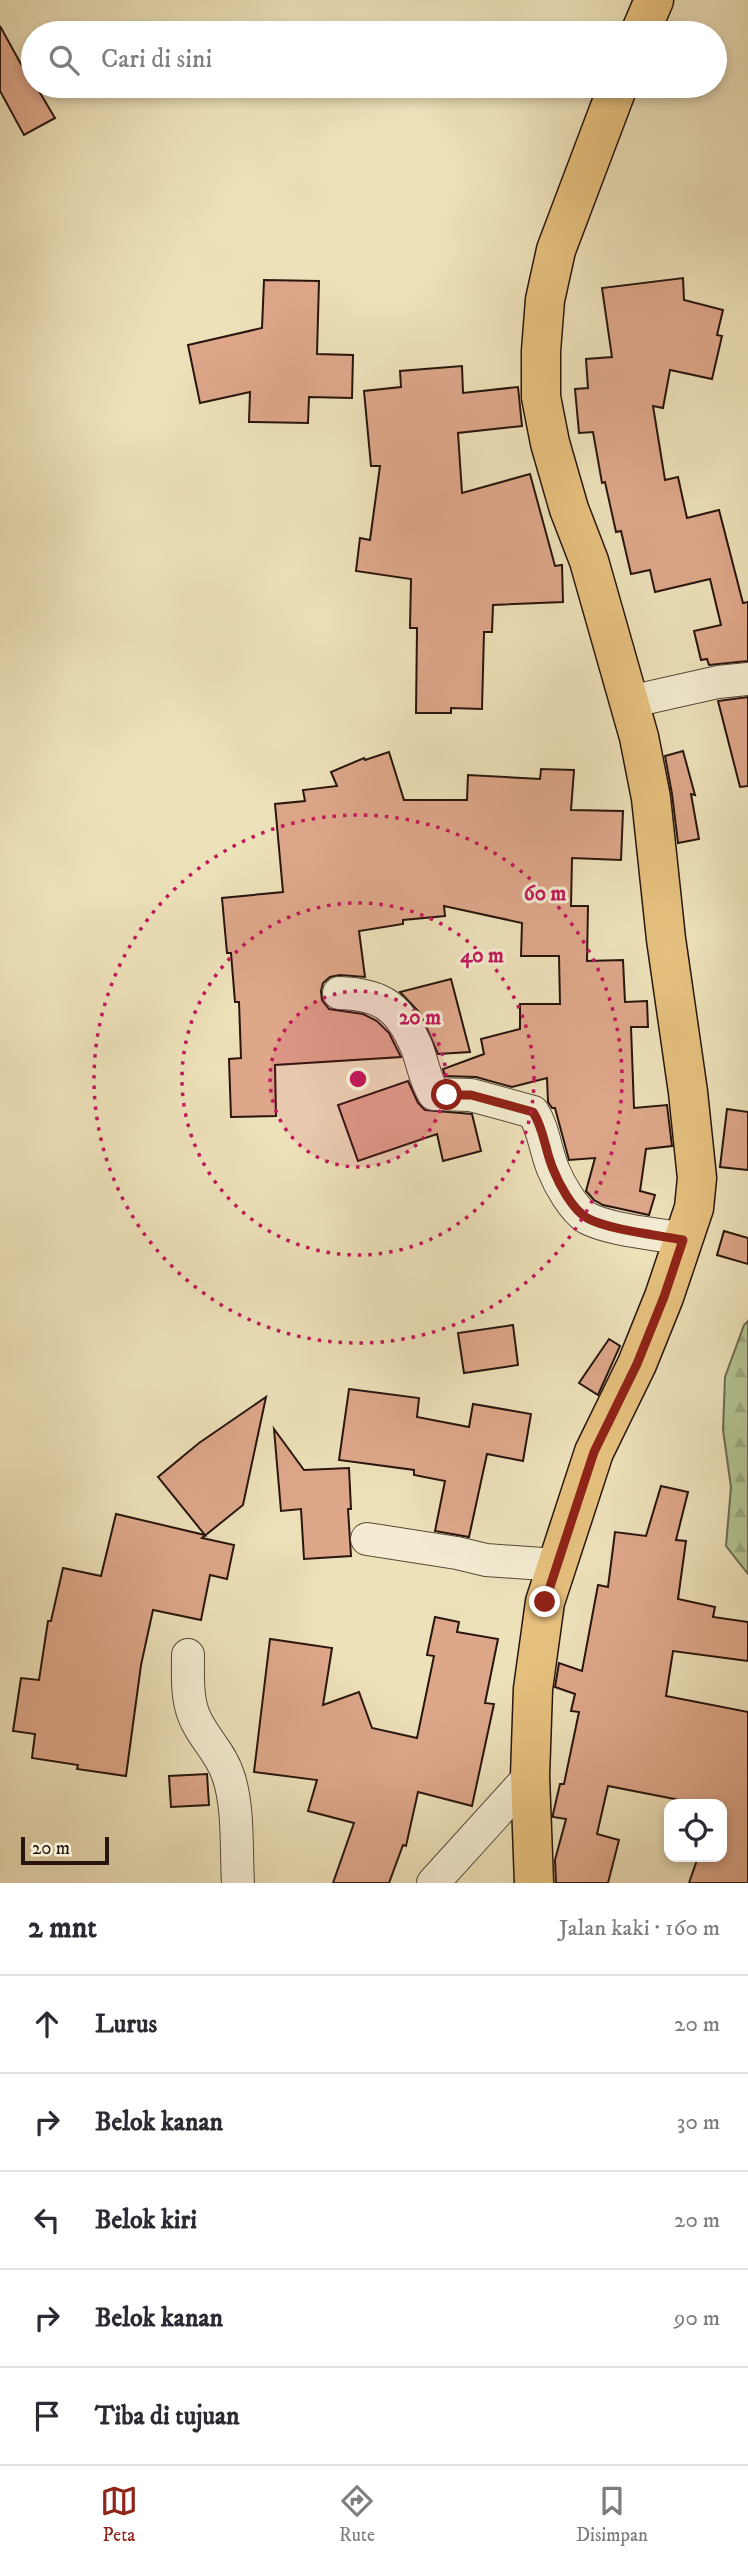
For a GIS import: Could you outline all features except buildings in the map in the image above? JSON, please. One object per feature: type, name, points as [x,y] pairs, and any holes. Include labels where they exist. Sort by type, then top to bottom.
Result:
[{"type":"main road","points":[[645,21],[654,0]]},
{"type":"main road","points":[[534,1883],[530,1776],[533,1689],[545,1602],[594,1452],[637,1364],[664,1297],[694,1208],[697,1178],[696,1151],[675,1011],[651,798],[639,737],[589,561],[569,509],[550,443],[541,397],[545,300],[556,250],[613,98]]},
{"type":"street","points":[[629,702],[718,682],[748,679]]},
{"type":"street","points":[[339,993],[365,994],[391,1006],[416,1048],[428,1086],[434,1094],[471,1095],[533,1112],[553,1170],[572,1202],[584,1216],[598,1223],[683,1240]]},
{"type":"street","points":[[367,1539],[486,1560],[557,1565]]},
{"type":"street","points":[[188,1655],[189,1695],[197,1723],[218,1752],[229,1777],[233,1796],[238,1883]]},
{"type":"street","points":[[433,1883],[530,1776]]},
{"type":"green space","points":[[748,1321],[748,1574],[726,1546],[731,1487],[723,1430],[725,1377],[744,1325]]},
{"type":"route","points":[[447,1095],[471,1095],[533,1112],[553,1170],[572,1202],[584,1216],[598,1223],[683,1240],[637,1364],[594,1452],[545,1602]]}]
